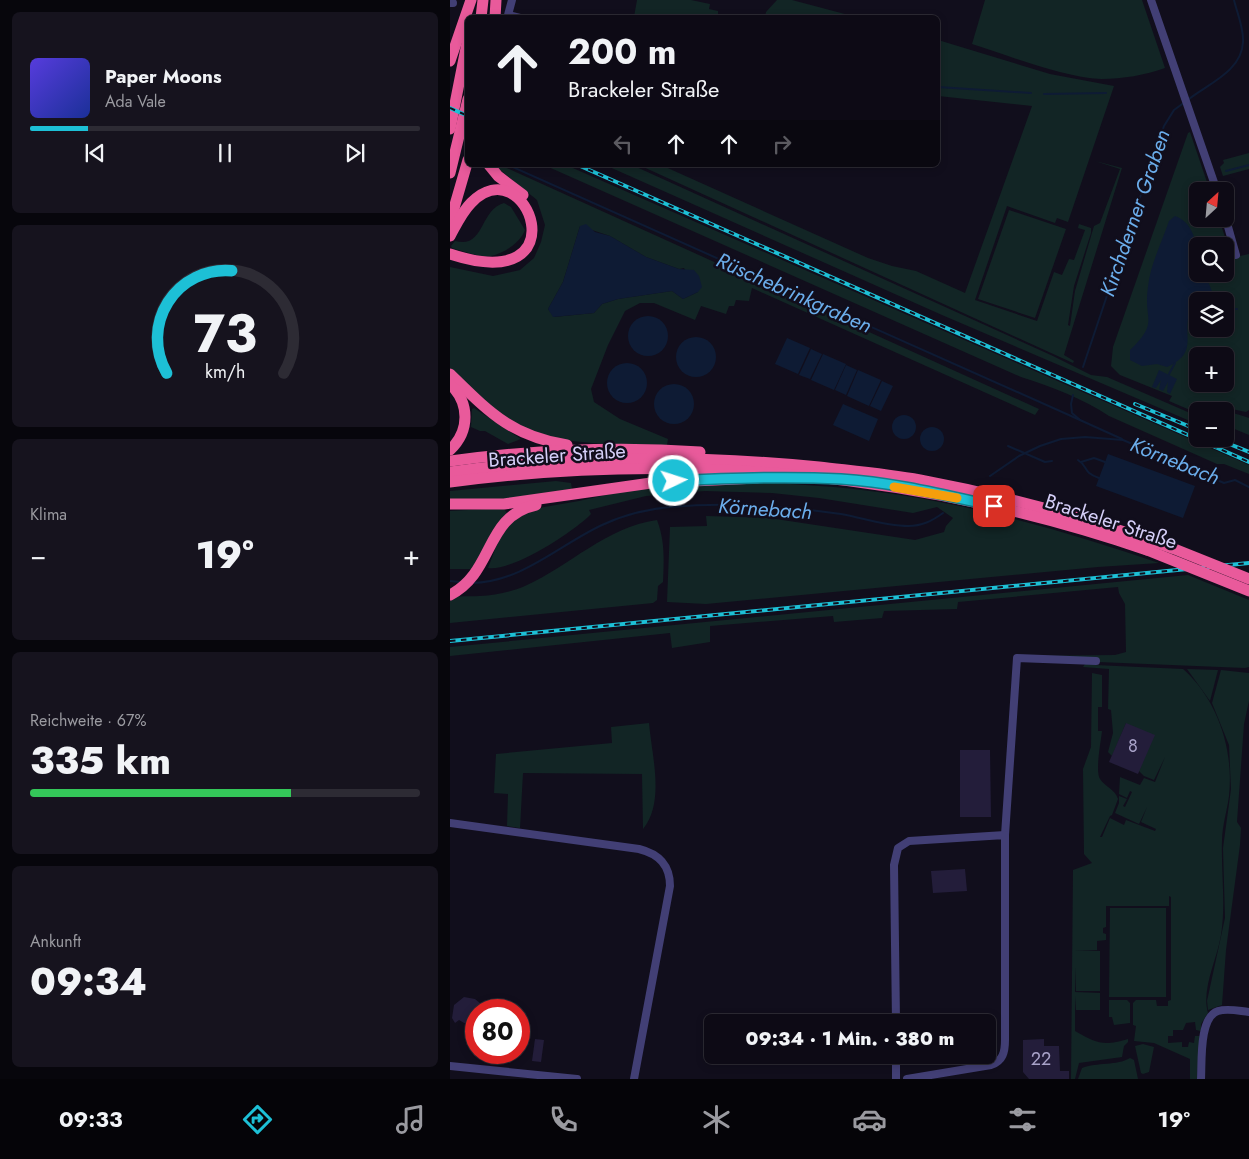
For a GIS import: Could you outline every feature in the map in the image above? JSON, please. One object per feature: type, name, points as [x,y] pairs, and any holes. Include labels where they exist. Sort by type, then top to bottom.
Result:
[{"type":"highway","points":[[470,15],[472,0]]},
{"type":"highway","points":[[467,15],[472,0]]},
{"type":"highway","points":[[481,15],[483,0]]},
{"type":"highway","points":[[495,15],[496,0]]},
{"type":"highway","points":[[450,61],[465,19]]},
{"type":"highway","points":[[450,128],[465,53]]},
{"type":"highway","points":[[450,173],[465,110]]},
{"type":"highway","points":[[450,222],[466,167]]},
{"type":"highway","points":[[453,258],[483,267],[495,268],[514,264],[528,254],[536,238],[538,224],[530,202],[490,167]]},
{"type":"highway","points":[[450,236],[471,204],[481,196],[489,193],[502,192],[514,196],[524,204],[531,216],[533,227],[525,249],[514,258],[495,262],[453,258]]},
{"type":"highway","points":[[450,374],[484,407],[511,428],[538,440],[591,449]]},
{"type":"highway","points":[[450,384],[462,400],[466,419],[461,436],[450,450]]},
{"type":"highway","points":[[450,462],[516,454],[591,449],[648,448],[795,461],[817,467]]},
{"type":"highway","name":"Brackeler Straße","points":[[450,472],[538,462],[637,458],[726,460],[817,467],[919,480],[1008,498],[1100,524],[1172,548],[1249,579]]},
{"type":"highway","name":"Brackeler Straße","points":[[450,482],[563,471],[664,468],[780,472],[841,479],[918,490],[1003,508],[1080,528],[1147,550],[1249,591]]},
{"type":"highway","points":[[450,504],[504,504],[651,483],[697,480],[841,479]]},
{"type":"highway","points":[[450,595],[469,582],[500,527],[511,516],[532,506],[551,502],[559,497]]},
{"type":"street","points":[[508,15],[512,0]]},
{"type":"street","points":[[1151,0],[1214,182]]},
{"type":"street","points":[[1228,228],[1236,255]]},
{"type":"street","points":[[907,1079],[991,1065],[997,1063],[1004,1055],[1004,835],[1017,658],[1096,661]]},
{"type":"street","points":[[450,823],[639,849],[654,854],[664,863],[670,877],[670,886],[634,1079]]},
{"type":"street","points":[[896,1014],[894,865],[898,848],[901,844],[909,841],[1004,835]]},
{"type":"street","points":[[1201,1079],[1205,1026],[1210,1017],[1217,1011],[1249,1012]]},
{"type":"street","points":[[896,1064],[896,1079]]},
{"type":"street","points":[[450,1066],[577,1079]]},
{"type":"green space","points":[[637,0],[691,0],[710,4],[709,9],[718,11],[718,15],[634,15]]},
{"type":"green space","points":[[777,0],[792,0],[848,15],[765,15]]},
{"type":"green space","points":[[985,0],[1142,0],[1165,68],[1142,75],[1101,79],[1070,74],[1036,65],[972,44]]},
{"type":"green space","points":[[940,41],[1050,74],[1114,86],[1068,222],[1057,218],[1055,223],[1007,206],[975,300],[1037,321],[1054,272],[1062,275],[1069,259],[1074,260],[1085,230],[1078,228],[1079,224],[1091,228],[1091,233],[1074,286],[1068,325],[1070,326],[1075,291],[1094,226],[1100,223],[1120,169],[1095,161],[1122,168],[1064,355],[1074,361],[1073,363],[643,167],[665,167],[868,258],[916,271],[965,293],[1032,106],[940,96]]},
{"type":"green space","points":[[1190,132],[1207,182],[1189,182],[1189,228],[1222,228],[1225,237],[1189,237],[1189,282],[1234,282],[1234,257],[1249,254],[1249,410],[1246,412],[1234,410],[1234,402],[1189,402],[1189,410],[1169,401],[1172,396],[1120,375],[1111,366],[1113,347],[1188,133]]},
{"type":"green space","points":[[1249,153],[1249,169],[1223,176],[1220,167],[1224,163],[1223,160]]},
{"type":"green space","points":[[496,167],[504,167],[1039,409],[1035,415],[752,288],[749,301],[736,300],[734,306],[729,306],[726,314],[701,306],[695,320],[654,303],[640,303],[625,311],[608,345],[591,389],[594,402],[620,419],[668,439],[667,445],[583,442],[541,434],[522,427],[490,405],[450,368],[450,267],[493,276],[520,270],[534,258],[541,242],[545,225],[537,200]],"holes":[[[580,226],[610,236],[646,257],[679,269],[684,268],[698,292],[683,299],[672,291],[618,299],[602,304],[594,313],[554,317],[548,309],[563,282]]]},
{"type":"green space","points":[[548,167],[571,167],[1189,439],[1189,447],[1208,447],[1249,465],[1249,474],[1224,464],[1217,464],[1044,385],[1021,377]]},
{"type":"green space","points":[[609,167],[636,167],[1091,375],[1107,377],[1189,413],[1189,421],[942,315]]},
{"type":"green space","points":[[504,203],[511,207],[525,230],[523,235],[511,247],[491,256],[472,254],[452,248],[451,246],[455,241],[465,242],[472,239],[490,213]]},
{"type":"green space","points":[[1009,210],[1066,229],[1035,318],[978,299]]},
{"type":"green space","points":[[474,408],[521,439],[508,444],[485,431],[471,427],[472,409]]},
{"type":"green space","points":[[1234,414],[1249,418],[1249,435],[1234,429]]},
{"type":"green space","points":[[556,481],[571,483],[572,489],[490,501],[450,499],[450,491]]},
{"type":"green space","points":[[724,481],[838,487],[970,508],[1034,524],[1159,563],[1098,567],[706,604],[667,602],[670,527],[707,526],[706,516],[769,518],[915,540],[944,532],[946,526],[953,518],[937,507],[913,513],[819,498],[772,493],[705,491],[646,496],[589,510],[591,514],[558,540],[512,564],[499,568],[488,568],[499,539],[517,516],[533,509],[628,490]]},
{"type":"green space","points":[[503,508],[507,513],[501,519],[474,569],[450,569],[450,511]]},
{"type":"green space","points":[[657,520],[663,543],[663,582],[658,586],[657,600],[653,603],[450,623],[450,599],[497,594],[520,588],[542,578],[621,530]]},
{"type":"green space","points":[[1188,575],[1249,600],[1249,667],[1098,662],[1028,656],[1115,655],[1126,652],[1125,604],[1118,587],[958,602],[957,609],[884,611],[882,618],[834,622],[833,616],[710,626],[710,642],[672,648],[670,633],[450,656],[450,647]]},
{"type":"green space","points":[[1095,663],[1095,665],[1183,669],[1206,695],[1221,727],[1226,744],[1230,779],[1222,835],[1222,923],[1219,945],[1208,984],[1206,1004],[1208,1013],[1201,1024],[1201,1031],[1196,1030],[1195,1022],[1186,1023],[1183,1030],[1173,1030],[1173,1036],[1168,1036],[1168,1043],[1182,1042],[1182,1047],[1188,1047],[1189,1042],[1194,1043],[1195,1036],[1200,1036],[1197,1079],[1190,1079],[1190,1059],[1154,1043],[1134,1041],[1136,1026],[1133,1025],[1133,1003],[1136,1000],[1156,1000],[1157,1006],[1168,1006],[1168,1001],[1171,1000],[1171,897],[1169,896],[1169,906],[1106,906],[1106,927],[1103,928],[1103,933],[1106,934],[1106,940],[1097,941],[1097,950],[1075,950],[1100,951],[1100,991],[1076,991],[1075,967],[1075,992],[1100,993],[1100,1010],[1076,1010],[1075,996],[1075,1031],[1095,1041],[1113,1043],[1128,1039],[1128,1042],[1124,1046],[1122,1057],[1079,1063],[1075,1079],[1071,1079],[1073,870],[1092,863],[1084,854],[1083,769],[1091,747],[1092,673],[1102,675],[1102,707],[1098,707],[1098,731],[1102,731],[1098,763],[1099,775],[1102,782],[1115,793],[1118,799],[1100,837],[1102,837],[1110,818],[1124,825],[1126,820],[1155,831],[1156,829],[1141,822],[1147,807],[1139,824],[1115,813],[1119,803],[1119,796],[1127,799],[1123,806],[1125,807],[1132,792],[1130,791],[1127,798],[1119,794],[1120,777],[1140,785],[1144,778],[1155,782],[1165,757],[1154,780],[1144,776],[1139,771],[1126,723],[1112,756],[1108,752],[1113,733],[1111,710],[1108,709],[1109,669],[1083,667],[1085,664]]},
{"type":"green space","points":[[1187,669],[1218,670],[1210,701]]},
{"type":"green space","points":[[1221,670],[1249,673],[1249,701],[1244,724],[1237,822],[1241,828],[1240,845],[1226,950],[1222,1005],[1208,1010],[1207,1001],[1225,918],[1223,848],[1231,789],[1229,745],[1212,703]]},
{"type":"green space","points":[[649,723],[655,793],[654,806],[650,818],[643,829],[642,774],[523,773],[520,828],[507,826],[508,794],[494,793],[496,754],[612,743],[611,727]]},
{"type":"green space","points":[[1110,908],[1166,908],[1166,997],[1109,997]]},
{"type":"green space","points":[[1109,1000],[1127,1000],[1130,1003],[1130,1023],[1114,1025],[1112,1017],[1109,1017]]},
{"type":"green space","points":[[1143,1044],[1154,1047],[1149,1072],[1143,1074],[1141,1073],[1135,1046]]},
{"type":"green space","points":[[1130,1058],[1134,1060],[1138,1079],[1078,1079],[1082,1068],[1119,1062]]},
{"type":"water","points":[[1175,216],[1183,220],[1194,237],[1189,237],[1189,282],[1208,282],[1212,292],[1189,292],[1187,344],[1183,356],[1177,362],[1167,367],[1157,364],[1142,366],[1130,360],[1130,350],[1145,333],[1148,326],[1147,298],[1149,279],[1169,221]]},
{"type":"water","points":[[586,224],[595,232],[610,236],[646,257],[679,269],[694,270],[699,276],[702,287],[698,292],[683,299],[672,291],[618,299],[602,304],[594,313],[553,317],[548,309],[563,282],[580,226]]},
{"type":"water","points":[[652,316],[659,319],[665,325],[668,336],[667,344],[659,353],[652,356],[644,356],[637,353],[629,344],[628,332],[631,325],[640,317]]},
{"type":"water","points":[[700,337],[707,340],[713,346],[716,357],[715,365],[707,374],[700,377],[692,377],[685,374],[677,365],[676,353],[679,346],[688,338]]},
{"type":"water","points":[[787,338],[810,348],[798,374],[775,364]]},
{"type":"water","points":[[811,349],[822,354],[810,379],[799,375]]},
{"type":"water","points":[[823,354],[846,364],[834,390],[811,380]]},
{"type":"water","points":[[631,363],[638,366],[644,372],[647,383],[646,391],[638,400],[631,403],[623,403],[616,400],[608,391],[607,379],[610,372],[619,364]]},
{"type":"water","points":[[846,365],[857,370],[846,395],[835,390]]},
{"type":"water","points":[[858,370],[881,380],[869,406],[847,396]]},
{"type":"water","points":[[1159,370],[1177,379],[1170,394],[1167,392],[1168,382],[1163,391],[1159,389],[1161,380],[1156,388],[1152,387]]},
{"type":"water","points":[[882,381],[893,386],[881,411],[870,406]]},
{"type":"water","points":[[678,384],[685,387],[691,393],[694,404],[693,412],[685,421],[678,424],[670,424],[663,421],[655,412],[654,400],[657,393],[666,385]]},
{"type":"water","points":[[843,404],[878,419],[869,441],[833,425]]},
{"type":"water","points":[[904,415],[909,416],[915,422],[915,432],[909,438],[904,439],[899,438],[893,432],[892,427],[893,422],[899,416]]},
{"type":"water","points":[[932,427],[937,428],[943,434],[943,444],[937,450],[932,451],[927,450],[921,444],[920,439],[921,434],[927,428]]},
{"type":"water","points":[[1108,454],[1195,486],[1183,518],[1096,486]]},
{"type":"building","points":[[1126,723],[1155,735],[1138,774],[1109,762]]},
{"type":"building","points":[[960,750],[990,750],[991,817],[960,817]]},
{"type":"building","points":[[965,869],[967,891],[933,893],[931,871]]},
{"type":"building","points":[[464,997],[475,999],[465,999],[465,1023],[459,1020],[455,1023],[452,1018],[454,1005]]},
{"type":"building","points":[[535,1039],[544,1040],[541,1062],[532,1061]]},
{"type":"building","points":[[1044,1039],[1044,1046],[1059,1046],[1060,1071],[1069,1071],[1069,1079],[1029,1079],[1023,1072],[1023,1040]]},
{"type":"waterway","name":"Kirchderner Graben","points":[[1189,99],[1223,76],[1237,61],[1243,42],[1234,0]]},
{"type":"waterway","points":[[940,87],[1031,93]]},
{"type":"waterway","points":[[1044,94],[1106,93]]},
{"type":"waterway","name":"Kirchderner Graben","points":[[1083,367],[1164,126],[1174,110],[1185,102]]},
{"type":"waterway","points":[[1226,171],[1249,165]]},
{"type":"waterway","name":"Rüschebrinkgraben","points":[[512,167],[1080,420]]},
{"type":"waterway","points":[[1169,374],[1175,363]]},
{"type":"waterway","name":"Kirchderner Graben","points":[[1073,395],[1072,413],[1080,420],[1122,439]]},
{"type":"waterway","name":"Kirchderner Graben","points":[[990,476],[1019,456],[1040,446],[1061,439],[1085,437],[1123,440],[1224,483],[1235,480],[1249,487]]},
{"type":"waterway","points":[[1008,446],[1045,462],[1052,461]]},
{"type":"waterway","points":[[1081,462],[1094,458],[1105,462]]},
{"type":"waterway","points":[[1078,460],[1090,474],[1099,478]]},
{"type":"waterway","name":"Körnebach","points":[[472,583],[490,581],[524,569],[610,521],[662,508],[714,505],[778,507],[841,514],[900,526],[927,523],[943,513]]},
{"type":"waterway","name":"Körnebach","points":[[742,510],[759,506]]},
{"type":"waterway","name":"Körnebach","points":[[450,581],[460,582]]},
{"type":"railway","points":[[450,108],[465,115]]},
{"type":"railway","points":[[583,167],[1249,462]]},
{"type":"railway","points":[[1135,404],[1189,426]]},
{"type":"railway","points":[[1234,446],[1249,452]]},
{"type":"railway","points":[[450,641],[1249,563]]},
{"type":"slow traffic","points":[[894,487],[957,498]]},
{"type":"route","points":[[674,481],[756,478],[841,479],[918,490],[994,506]]}]
